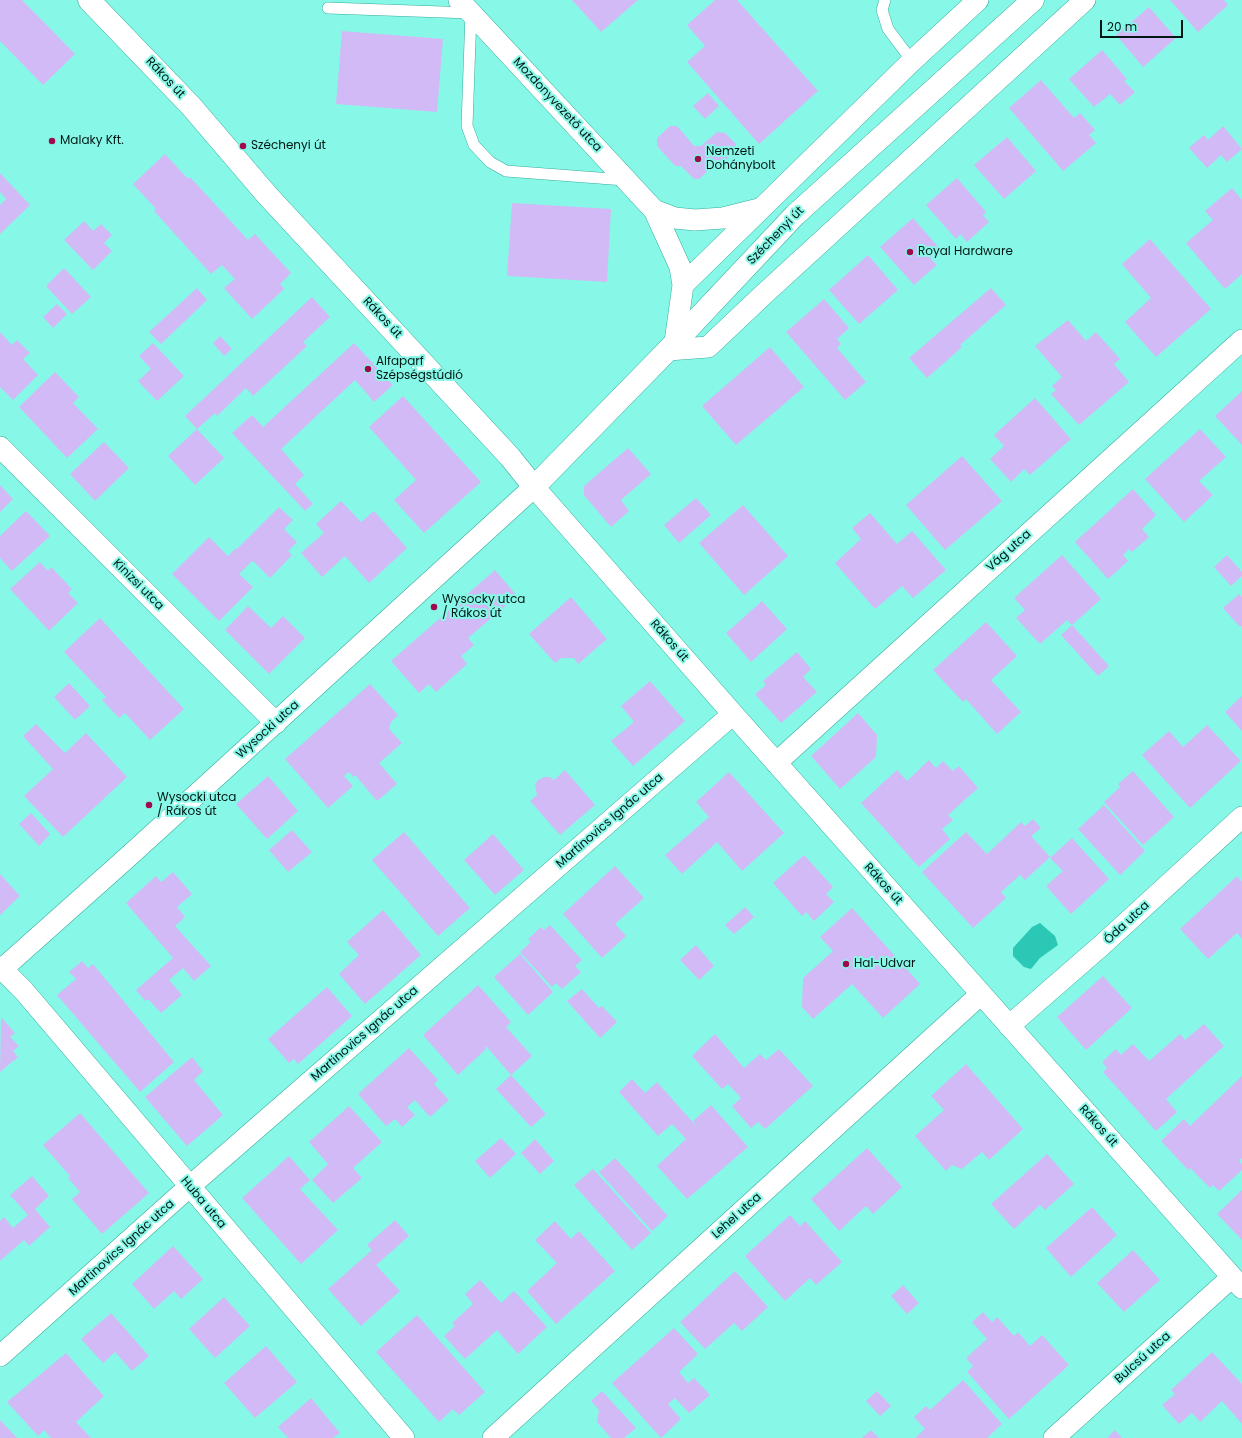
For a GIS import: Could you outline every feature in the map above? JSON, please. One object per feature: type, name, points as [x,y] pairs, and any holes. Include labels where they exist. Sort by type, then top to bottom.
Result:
[{"type":"street","name":"Rákos út","points":[[89,0],[190,106],[267,195],[510,457],[534,487],[776,763],[1239,1284]]},
{"type":"street","points":[[683,285],[912,61],[978,0]]},
{"type":"street","name":"Széchenyi út","points":[[534,487],[672,346],[795,215],[1033,0]]},
{"type":"street","points":[[672,346],[708,347],[774,284],[1085,0]]},
{"type":"street","name":"Mozdonyvezető utca","points":[[465,7],[654,210],[680,267],[683,285],[672,346]]},
{"type":"street","name":"Mozdonyvezető utca","points":[[654,210],[675,218],[695,220],[723,218],[760,209]]},
{"type":"street","name":"Vág utca","points":[[776,763],[1242,340]]},
{"type":"street","name":"Kinizsi utca","points":[[0,447],[276,723]]},
{"type":"street","name":"Wysocki utca","points":[[1,969],[276,723],[534,487]]},
{"type":"street","name":"Martinovics Ignác utca","points":[[0,1356],[189,1187],[733,714]]},
{"type":"street","name":"Óda utca","points":[[1010,1026],[1102,945],[1242,816]]},
{"type":"street","name":"Huba utca","points":[[1,969],[404,1438]]},
{"type":"street","name":"Lehel utca","points":[[493,1438],[981,994]]},
{"type":"street","name":"Bulcsú utca","points":[[1054,1438],[1239,1284]]},
{"type":"lane","points":[[885,0],[882,10],[888,29],[912,61]]},
{"type":"lane","points":[[328,8],[465,7],[467,126],[474,145],[490,162],[506,170],[627,180]]},
{"type":"shaded area","points":[[1040,923],[1055,936],[1058,945],[1040,958],[1031,969],[1024,967],[1013,956],[1013,948],[1032,927]]},
{"type":"building","points":[[0,0],[22,0],[75,54],[43,85],[0,41]]},
{"type":"building","points":[[572,0],[638,0],[601,32]]},
{"type":"building","points":[[715,0],[737,0],[818,91],[759,144],[687,62],[705,46],[687,25]]},
{"type":"building","points":[[1170,0],[1224,0],[1228,5],[1198,32]]},
{"type":"building","points":[[1149,7],[1176,38],[1143,67],[1116,35]]},
{"type":"building","points":[[342,31],[443,39],[437,112],[336,104]]},
{"type":"building","points":[[1102,50],[1127,79],[1124,81],[1135,92],[1120,105],[1110,94],[1094,107],[1069,79]]},
{"type":"building","points":[[1041,80],[1074,118],[1080,113],[1095,130],[1089,135],[1096,143],[1063,171],[1009,108]]},
{"type":"building","points":[[708,93],[719,106],[705,119],[693,106]]},
{"type":"building","name":"Nemzeti Dohánybolt","points":[[670,126],[677,126],[694,146],[701,146],[717,132],[725,133],[736,144],[735,152],[716,168],[711,168],[699,179],[694,179],[681,166],[675,166],[657,146],[657,138]]},
{"type":"building","points":[[1223,126],[1242,149],[1227,162],[1221,155],[1207,168],[1189,148],[1204,135],[1208,140]]},
{"type":"building","points":[[1007,137],[1036,171],[1004,199],[974,165]]},
{"type":"building","points":[[165,154],[188,179],[190,177],[248,240],[255,234],[291,273],[280,284],[284,289],[252,319],[224,288],[235,279],[222,265],[211,274],[154,211],[156,209],[133,184]]},
{"type":"building","points":[[0,173],[30,205],[0,234],[0,205],[6,199],[0,192]]},
{"type":"building","points":[[957,178],[986,212],[983,215],[989,222],[967,242],[960,234],[956,239],[926,205]]},
{"type":"building","points":[[1232,188],[1242,200],[1242,274],[1225,289],[1186,243],[1213,220],[1205,211]]},
{"type":"building","points":[[512,203],[611,209],[607,282],[507,276]]},
{"type":"building","points":[[913,218],[940,249],[930,258],[937,265],[914,285],[880,247]]},
{"type":"building","points":[[84,221],[93,231],[101,224],[112,235],[104,243],[112,251],[93,270],[64,240]]},
{"type":"building","points":[[1150,239],[1211,309],[1156,357],[1125,322],[1151,298],[1122,264]]},
{"type":"building","points":[[868,255],[898,290],[859,324],[829,290]]},
{"type":"building","points":[[64,268],[91,297],[72,314],[46,286]]},
{"type":"building","points":[[197,288],[207,300],[161,344],[149,332]]},
{"type":"building","points":[[991,288],[1006,305],[960,345],[962,347],[927,378],[909,358]]},
{"type":"building","points":[[312,297],[330,317],[303,342],[307,346],[253,396],[246,388],[217,416],[215,413],[197,429],[185,416]]},
{"type":"building","points":[[824,299],[849,328],[837,339],[841,344],[837,348],[866,382],[845,400],[786,332]]},
{"type":"building","points":[[57,304],[67,314],[53,328],[43,317]]},
{"type":"building","points":[[1068,320],[1086,341],[1096,332],[1120,359],[1114,364],[1129,382],[1079,425],[1051,394],[1056,390],[1052,386],[1062,377],[1035,346]]},
{"type":"building","points":[[0,332],[12,345],[17,340],[30,353],[23,359],[38,375],[13,400],[0,387]]},
{"type":"building","points":[[220,336],[232,349],[224,356],[213,343]]},
{"type":"building","points":[[153,343],[184,376],[157,401],[138,381],[151,369],[139,356]]},
{"type":"building","points":[[354,343],[393,385],[374,402],[355,380],[281,449],[304,475],[295,484],[313,504],[305,511],[232,433],[252,415],[263,427]]},
{"type":"building","points":[[770,347],[804,387],[736,445],[702,406]]},
{"type":"building","points":[[55,372],[79,397],[73,403],[98,429],[67,458],[19,407]]},
{"type":"building","points":[[1242,391],[1242,445],[1215,416]]},
{"type":"building","points":[[403,396],[481,482],[424,533],[394,500],[416,480],[369,427]]},
{"type":"building","points":[[1035,398],[1071,439],[1030,475],[1024,469],[1011,482],[990,459],[1004,446],[994,435]]},
{"type":"building","points":[[197,429],[224,458],[195,485],[168,456]]},
{"type":"building","points":[[1200,429],[1226,457],[1199,481],[1213,495],[1184,522],[1145,479]]},
{"type":"building","points":[[104,442],[129,468],[95,501],[70,474]]},
{"type":"building","points":[[628,448],[651,474],[621,500],[629,511],[611,527],[584,495],[584,486]]},
{"type":"building","points":[[962,456],[1002,501],[945,550],[906,505]]},
{"type":"building","points":[[0,485],[13,499],[0,512]]},
{"type":"building","points":[[1133,489],[1156,515],[1142,529],[1149,537],[1132,552],[1129,549],[1123,555],[1128,561],[1108,579],[1075,542]]},
{"type":"building","points":[[696,498],[711,515],[679,543],[664,525]]},
{"type":"building","points":[[341,501],[361,522],[374,511],[407,548],[369,583],[345,556],[322,577],[301,553],[324,533],[316,524]]},
{"type":"building","points":[[743,505],[788,556],[744,595],[699,543]]},
{"type":"building","points":[[279,507],[293,520],[284,529],[297,542],[288,551],[292,555],[270,578],[253,561],[251,562],[239,574],[253,587],[219,621],[172,574],[209,537],[228,556]]},
{"type":"building","points":[[26,511],[50,536],[12,571],[0,558],[0,536]]},
{"type":"building","points":[[870,513],[897,544],[912,531],[946,570],[913,598],[902,586],[875,609],[835,563],[861,539],[852,528]]},
{"type":"building","points":[[1062,555],[1101,599],[1072,625],[1067,620],[1040,644],[1016,618],[1025,610],[1014,598]]},
{"type":"building","points":[[1227,555],[1242,572],[1242,576],[1231,586],[1214,567]]},
{"type":"building","points":[[40,562],[48,571],[51,567],[72,589],[68,593],[78,603],[49,631],[10,589]]},
{"type":"building","points":[[495,570],[517,596],[468,638],[474,645],[461,656],[467,664],[436,692],[429,684],[419,693],[391,661]]},
{"type":"building","points":[[1239,594],[1242,597],[1242,626],[1240,627],[1223,608]]},
{"type":"building","points":[[571,597],[607,639],[578,664],[574,658],[561,658],[555,663],[529,634]]},
{"type":"building","points":[[762,601],[787,629],[751,662],[726,633]]},
{"type":"building","points":[[248,606],[271,628],[283,616],[305,638],[269,674],[225,630]]},
{"type":"building","points":[[100,618],[184,709],[150,740],[125,713],[119,718],[102,700],[106,697],[64,652]]},
{"type":"building","points":[[986,622],[1017,656],[991,680],[1021,712],[997,734],[966,699],[963,702],[933,670]]},
{"type":"building","points":[[1072,625],[1109,666],[1098,676],[1061,635]]},
{"type":"building","points":[[797,652],[811,669],[803,677],[817,692],[781,723],[755,694],[766,685],[763,681]]},
{"type":"building","points":[[650,681],[685,721],[633,766],[611,741],[634,722],[621,706]]},
{"type":"building","points":[[69,683],[90,706],[75,720],[54,697]]},
{"type":"building","points":[[370,684],[398,715],[391,722],[389,729],[402,743],[379,763],[397,784],[377,801],[355,775],[353,777],[349,772],[344,776],[353,786],[328,808],[285,759]]},
{"type":"building","points":[[1242,696],[1242,731],[1225,712]]},
{"type":"building","points":[[858,713],[877,735],[876,757],[840,789],[811,756]]},
{"type":"building","points":[[36,724],[65,753],[86,733],[127,777],[63,837],[24,796],[53,769],[23,736]]},
{"type":"building","points":[[1207,725],[1241,761],[1190,808],[1142,755],[1169,731],[1183,747]]},
{"type":"building","points":[[929,760],[936,768],[943,761],[953,771],[959,766],[978,788],[948,815],[953,820],[942,829],[950,839],[919,867],[861,803],[897,770],[907,781]]},
{"type":"building","points":[[565,770],[595,805],[560,835],[530,801],[537,795],[535,785],[538,780],[544,777],[550,777],[554,780]]},
{"type":"building","points":[[1133,771],[1174,817],[1143,845],[1104,802],[1120,787],[1118,784]]},
{"type":"building","points":[[729,772],[784,833],[742,871],[717,842],[682,874],[665,855],[709,817],[696,802]]},
{"type":"building","points":[[268,776],[298,811],[267,839],[236,804]]},
{"type":"building","points":[[1104,805],[1145,851],[1120,875],[1078,829]]},
{"type":"building","points":[[31,813],[50,834],[39,846],[19,824]]},
{"type":"building","points":[[1033,819],[1041,828],[1031,836],[1050,857],[1025,880],[1020,875],[1001,892],[1006,898],[973,928],[922,872],[966,832],[987,854],[1021,822],[1025,826]]},
{"type":"building","points":[[292,830],[312,852],[288,872],[269,850]]},
{"type":"building","points":[[404,832],[470,908],[438,936],[372,860]]},
{"type":"building","points":[[493,834],[524,870],[495,895],[464,860]]},
{"type":"building","points":[[1072,838],[1109,879],[1071,914],[1046,886],[1063,871],[1050,858]]},
{"type":"building","points":[[804,855],[833,887],[826,894],[834,902],[814,921],[806,912],[802,916],[773,883]]},
{"type":"building","points":[[615,866],[644,898],[615,924],[626,936],[602,958],[563,914]]},
{"type":"building","points":[[173,872],[192,894],[177,907],[185,917],[175,926],[211,966],[194,981],[183,968],[169,980],[182,995],[161,1013],[148,999],[145,1001],[136,990],[173,958],[126,903],[156,876],[161,882]]},
{"type":"building","points":[[0,874],[20,896],[0,915]]},
{"type":"building","points":[[1237,876],[1242,882],[1242,939],[1237,933],[1208,959],[1180,929]]},
{"type":"building","points":[[745,907],[754,917],[734,934],[725,925]]},
{"type":"building","name":"Hal-Udvar","points":[[852,908],[920,984],[883,1018],[852,984],[813,1019],[802,1007],[803,978],[833,951],[820,937]]},
{"type":"building","points":[[383,910],[421,955],[365,1004],[339,974],[359,955],[347,942]]},
{"type":"building","points":[[550,925],[582,960],[575,966],[581,972],[562,989],[556,983],[552,987],[520,952],[531,942],[528,939],[541,927],[544,930]]},
{"type":"building","points":[[696,945],[714,966],[699,980],[680,960]]},
{"type":"building","points":[[520,954],[553,992],[528,1015],[494,977]]},
{"type":"building","points":[[82,961],[88,968],[93,964],[174,1062],[140,1092],[57,995],[76,979],[69,972]]},
{"type":"building","points":[[1103,976],[1132,1008],[1086,1050],[1057,1017]]},
{"type":"building","points":[[478,985],[511,1022],[506,1027],[532,1056],[511,1075],[485,1045],[486,1049],[458,1075],[423,1035]]},
{"type":"building","points":[[327,987],[352,1016],[298,1064],[294,1059],[289,1063],[268,1039]]},
{"type":"building","points":[[582,989],[599,1008],[602,1006],[617,1022],[600,1038],[567,1001]]},
{"type":"building","points":[[1,1017],[15,1033],[10,1037],[19,1046],[13,1051],[18,1057],[0,1072]]},
{"type":"building","points":[[1204,1024],[1224,1046],[1166,1099],[1177,1112],[1156,1131],[1103,1072],[1107,1068],[1102,1062],[1116,1049],[1121,1055],[1133,1044],[1149,1061],[1180,1034],[1185,1040]]},
{"type":"building","points":[[715,1034],[744,1068],[760,1054],[766,1060],[779,1049],[813,1086],[765,1129],[758,1122],[751,1128],[732,1106],[741,1098],[728,1084],[722,1089],[692,1056]]},
{"type":"building","points":[[409,1048],[438,1080],[434,1084],[449,1100],[430,1117],[415,1100],[407,1107],[415,1115],[402,1127],[395,1119],[386,1126],[358,1094]]},
{"type":"building","points":[[192,1057],[203,1071],[194,1080],[223,1115],[187,1146],[145,1097]]},
{"type":"building","points":[[966,1064],[1023,1129],[989,1160],[982,1152],[962,1169],[952,1165],[946,1171],[915,1136],[944,1110],[931,1096]]},
{"type":"building","points":[[511,1075],[546,1114],[531,1127],[496,1089]]},
{"type":"building","points":[[1242,1076],[1242,1158],[1239,1161],[1242,1164],[1242,1170],[1219,1191],[1213,1185],[1210,1188],[1190,1168],[1188,1170],[1161,1141],[1184,1119],[1190,1126]]},
{"type":"building","points":[[632,1079],[645,1093],[657,1082],[698,1128],[693,1121],[711,1105],[748,1147],[687,1199],[657,1166],[686,1139],[672,1124],[658,1136],[619,1092]]},
{"type":"building","points":[[349,1106],[382,1142],[353,1168],[362,1178],[333,1203],[312,1180],[328,1164],[309,1142]]},
{"type":"building","points":[[80,1113],[149,1193],[102,1234],[72,1199],[80,1192],[68,1178],[70,1176],[43,1145]]},
{"type":"building","points":[[501,1138],[516,1154],[490,1178],[475,1161]]},
{"type":"building","points":[[535,1139],[554,1161],[540,1174],[521,1153]]},
{"type":"building","points":[[867,1148],[902,1187],[873,1214],[866,1206],[839,1231],[811,1199]]},
{"type":"building","points":[[1047,1154],[1074,1184],[1045,1210],[1040,1205],[1014,1229],[991,1204]]},
{"type":"building","points":[[289,1156],[310,1180],[300,1189],[338,1230],[301,1264],[242,1198]]},
{"type":"building","points":[[615,1158],[668,1216],[652,1231],[599,1172]]},
{"type":"building","points":[[593,1169],[651,1233],[632,1250],[574,1185]]},
{"type":"building","points":[[32,1176],[49,1196],[35,1209],[50,1227],[29,1246],[24,1240],[0,1261],[0,1221],[4,1217],[13,1228],[28,1215],[10,1195]]},
{"type":"building","points":[[1242,1190],[1242,1240],[1217,1214]]},
{"type":"building","points":[[1092,1207],[1117,1235],[1071,1277],[1046,1248]]},
{"type":"building","points":[[790,1215],[800,1226],[805,1221],[842,1262],[816,1285],[810,1278],[785,1301],[745,1256]]},
{"type":"building","points":[[395,1220],[409,1236],[376,1265],[400,1291],[361,1326],[328,1289],[372,1250],[367,1245]]},
{"type":"building","points":[[555,1221],[571,1239],[579,1231],[615,1271],[556,1324],[527,1291],[557,1263],[535,1240]]},
{"type":"building","points":[[173,1246],[203,1279],[181,1299],[174,1291],[154,1309],[132,1284]]},
{"type":"building","points":[[1133,1250],[1160,1280],[1124,1312],[1097,1283]]},
{"type":"building","points":[[735,1271],[768,1307],[742,1331],[734,1323],[705,1349],[680,1322]]},
{"type":"building","points":[[480,1280],[501,1303],[514,1291],[547,1327],[518,1354],[497,1330],[465,1359],[444,1336],[455,1326],[452,1323],[473,1304],[465,1294]]},
{"type":"building","points":[[903,1285],[919,1303],[907,1314],[891,1296]]},
{"type":"building","points":[[224,1297],[250,1326],[215,1358],[189,1329]]},
{"type":"building","points":[[983,1312],[992,1322],[997,1317],[1014,1336],[1018,1332],[1030,1346],[1042,1335],[1069,1365],[1009,1419],[967,1372],[973,1366],[966,1358],[987,1339],[972,1322]]},
{"type":"building","points":[[111,1313],[149,1356],[132,1371],[115,1352],[103,1363],[81,1339]]},
{"type":"building","points":[[417,1315],[485,1392],[459,1415],[453,1409],[439,1422],[376,1352]]},
{"type":"building","points":[[674,1328],[698,1354],[679,1372],[688,1383],[694,1378],[710,1395],[689,1413],[675,1398],[668,1404],[681,1419],[661,1438],[612,1383]]},
{"type":"building","points":[[266,1346],[297,1382],[255,1418],[224,1383]]},
{"type":"building","points":[[1212,1352],[1242,1384],[1242,1424],[1222,1401],[1200,1422],[1192,1413],[1179,1424],[1162,1405],[1175,1394],[1171,1390]]},
{"type":"building","points":[[66,1353],[104,1396],[76,1422],[91,1438],[51,1438],[44,1430],[38,1436],[7,1402]]},
{"type":"building","points":[[963,1380],[1002,1424],[987,1438],[915,1438],[925,1429],[914,1417],[926,1406],[930,1410]]},
{"type":"building","points":[[602,1391],[636,1428],[624,1438],[611,1438],[597,1422],[599,1410],[591,1401]]},
{"type":"building","points":[[877,1391],[891,1406],[880,1416],[866,1401]]},
{"type":"building","points":[[311,1398],[340,1433],[333,1438],[288,1438],[278,1427]]},
{"type":"building","points":[[0,1420],[17,1438],[0,1438]]},
{"type":"building","points":[[871,1430],[879,1438],[862,1438]]},
{"type":"building","points":[[1115,1430],[1122,1438],[1107,1438]]},
{"type":"place","name":"Malaky Kft.","points":[[52,141]]},
{"type":"place","name":"Széchenyi út","points":[[243,146]]},
{"type":"place","name":"Nemzeti Dohánybolt","points":[[698,159]]},
{"type":"place","name":"Royal Hardware","points":[[910,252]]},
{"type":"place","name":"Alfaparf Szépségstúdió","points":[[368,369]]},
{"type":"place","name":"Wysocky utca / Rákos út","points":[[434,607]]},
{"type":"place","name":"Wysocki utca / Rákos út","points":[[149,805]]},
{"type":"place","name":"Hal-Udvar","points":[[846,964]]}]
